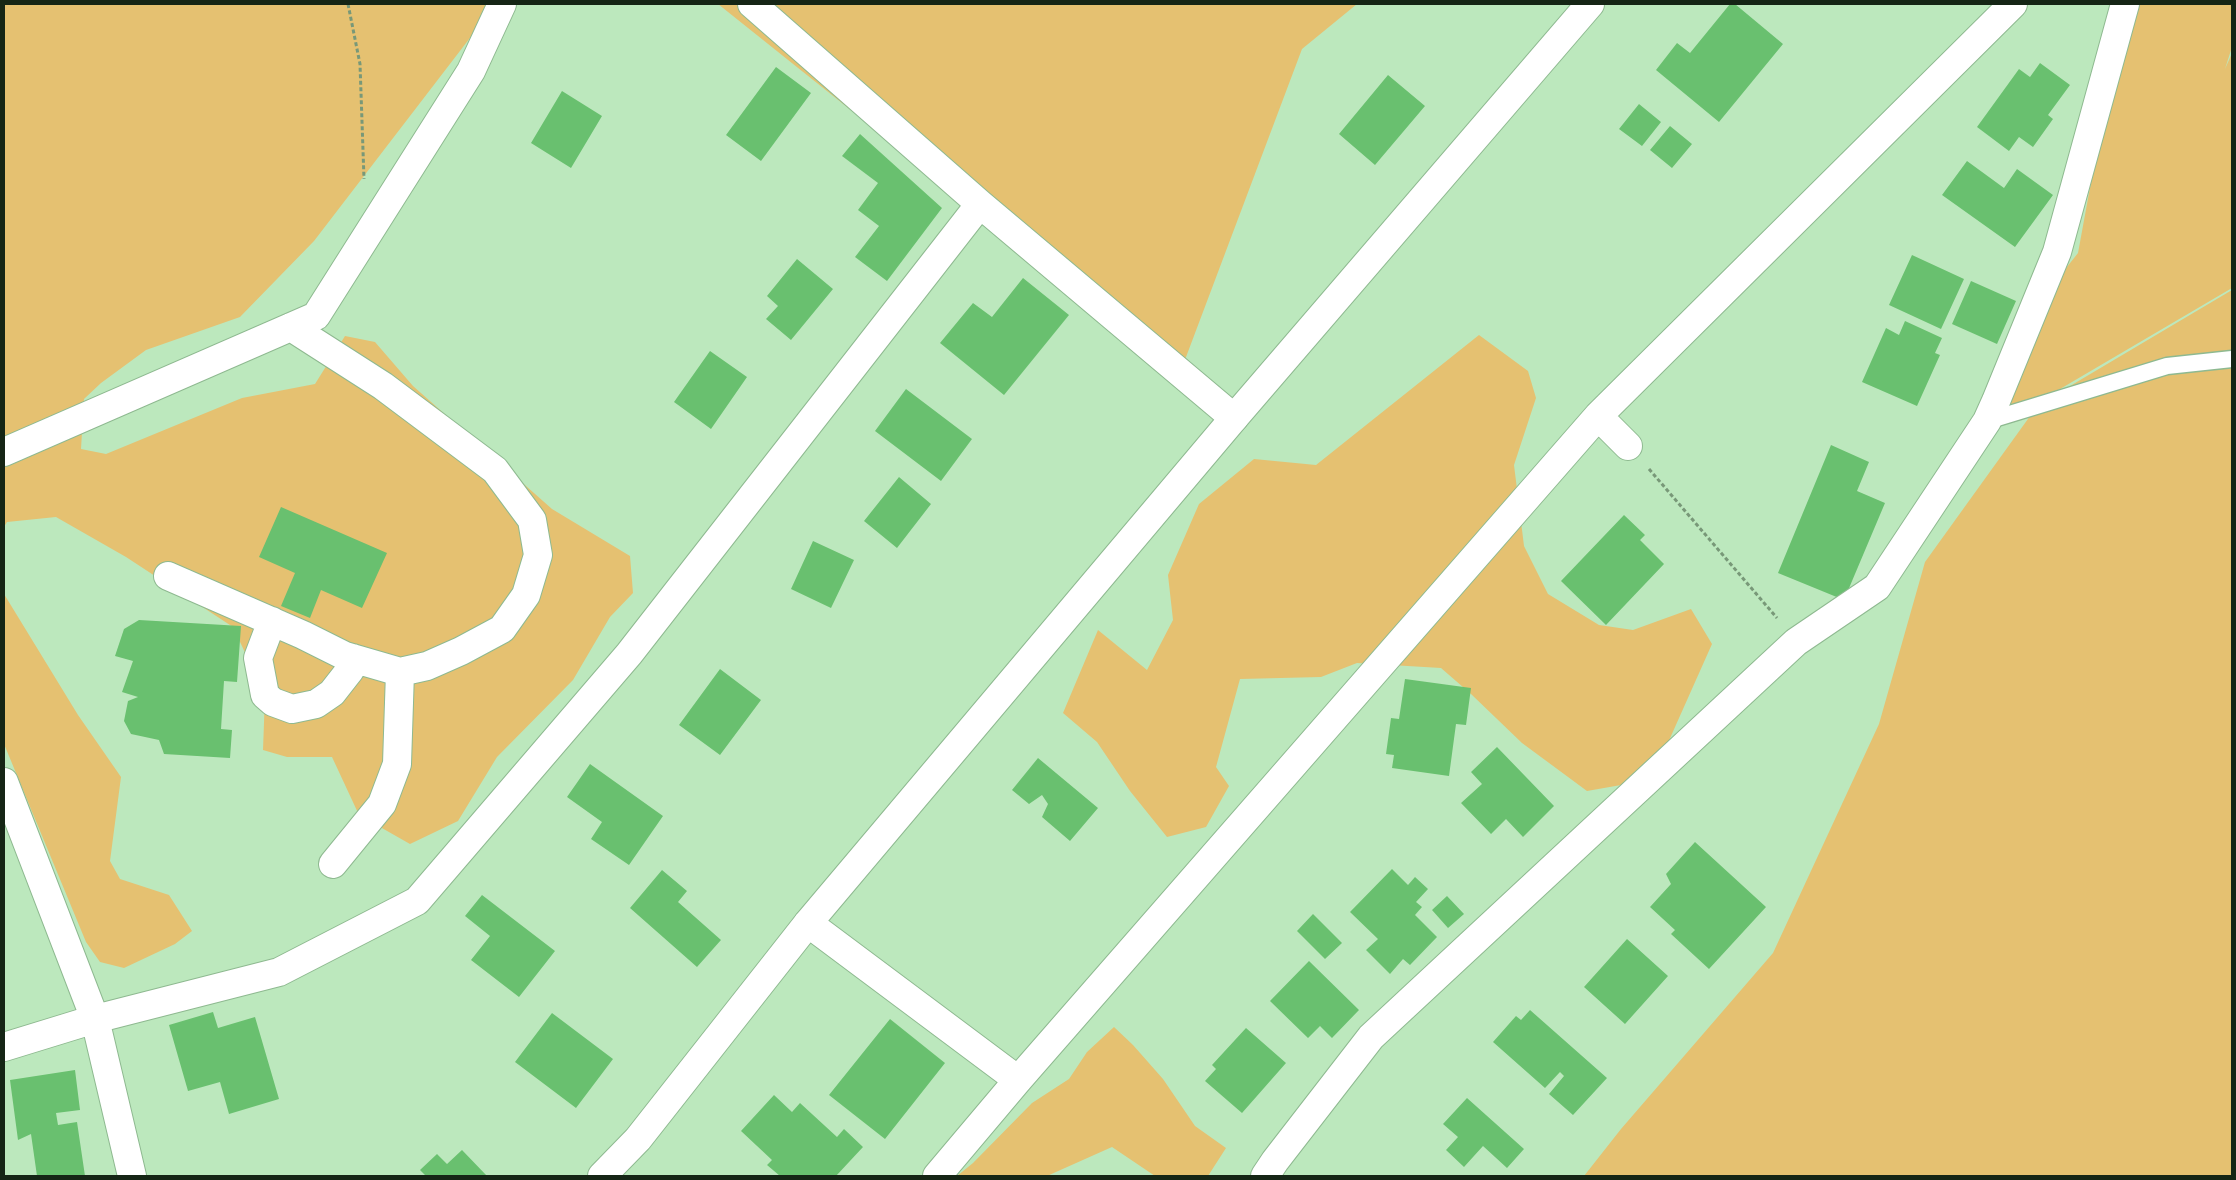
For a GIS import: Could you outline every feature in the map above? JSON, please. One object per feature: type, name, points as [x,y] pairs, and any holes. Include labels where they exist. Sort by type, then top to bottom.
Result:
[{"type":"street","points":[[4,452],[316,316],[471,71],[502,4]]},
{"type":"street","points":[[752,4],[980,204],[1234,418]]},
{"type":"street","points":[[602,1176],[638,1139],[808,923],[1234,418],[1590,4]]},
{"type":"street","points":[[937,1176],[1018,1080],[1598,416],[2013,4]]},
{"type":"street","points":[[1265,1176],[1371,1037],[1796,642],[1877,587],[1987,421],[2057,252],[2125,4]]},
{"type":"street","points":[[4,1047],[95,1019],[279,972],[417,901],[629,654],[980,204]]},
{"type":"street","points":[[168,576],[353,658],[400,672],[428,666],[502,629],[526,595],[538,555],[532,520],[495,470],[383,386],[291,327]]},
{"type":"street","points":[[1598,416],[1628,446]]},
{"type":"street","points":[[272,621],[258,658],[265,695],[273,702],[292,709],[316,704],[332,693],[350,670],[353,658]]},
{"type":"street","points":[[334,864],[382,804],[397,764],[400,672]]},
{"type":"street","points":[[4,782],[95,1019],[132,1176]]},
{"type":"street","points":[[808,923],[1018,1080]]},
{"type":"lane","points":[[1987,421],[2167,366],[2232,359]]},
{"type":"path","points":[[348,4],[360,64],[364,180]]},
{"type":"path","points":[[1628,446],[1768,605]]},
{"type":"shaded area","points":[[4,4],[496,4],[314,241],[240,317],[146,350],[101,383],[84,399],[81,449],[106,454],[242,398],[315,384],[345,336],[375,342],[413,386],[552,509],[630,556],[633,593],[610,617],[573,680],[497,757],[458,821],[410,844],[359,815],[332,757],[287,757],[263,750],[265,695],[233,627],[126,557],[56,517],[7,522],[4,527]]},
{"type":"shaded area","points":[[718,4],[1357,4],[1302,49],[1180,373]]},
{"type":"shaded area","points":[[2130,4],[2232,4],[2232,47],[2225,69],[2232,53],[2232,288],[2026,409],[1996,401],[2063,272],[2078,253],[2121,19]]},
{"type":"shaded area","points":[[2232,290],[2232,1176],[1584,1176],[1621,1129],[1773,953],[1879,724],[1925,562],[2038,405]]},
{"type":"shaded area","points":[[1479,335],[1528,371],[1536,398],[1514,465],[1524,546],[1548,594],[1599,625],[1633,630],[1691,609],[1712,644],[1667,745],[1621,785],[1587,791],[1522,743],[1441,668],[1357,663],[1321,677],[1240,679],[1216,767],[1229,786],[1206,827],[1167,837],[1130,791],[1097,742],[1063,713],[1098,630],[1147,670],[1173,620],[1168,575],[1199,504],[1254,459],[1316,465]]},
{"type":"shaded area","points":[[4,594],[78,715],[121,777],[110,861],[120,879],[169,895],[192,931],[175,944],[124,968],[100,962],[86,942],[4,744]]},
{"type":"shaded area","points":[[1114,1027],[1163,1079],[1195,1126],[1226,1148],[1208,1176],[1155,1176],[1112,1147],[1047,1176],[957,1176],[973,1163],[1032,1103],[1069,1079],[1087,1052]]},
{"type":"building","points":[[1730,4],[1735,4],[1783,44],[1719,122],[1656,70],[1677,43],[1690,53]]},
{"type":"building","points":[[2040,63],[2070,85],[2048,115],[2053,119],[2033,147],[2019,137],[2009,151],[1977,127],[2019,69],[2030,77]]},
{"type":"building","points":[[776,67],[811,93],[761,161],[726,135]]},
{"type":"building","points":[[1388,75],[1425,106],[1375,165],[1339,134]]},
{"type":"building","points":[[562,91],[602,116],[571,168],[531,143]]},
{"type":"building","points":[[1639,104],[1661,122],[1642,146],[1619,129]]},
{"type":"building","points":[[1670,126],[1692,144],[1672,168],[1650,150]]},
{"type":"building","points":[[860,134],[942,208],[887,281],[855,257],[879,226],[858,210],[878,183],[842,156]]},
{"type":"building","points":[[1967,161],[2004,188],[2017,169],[2053,195],[2015,247],[1942,195]]},
{"type":"building","points":[[1912,255],[1964,279],[1941,329],[1889,305]]},
{"type":"building","points":[[797,259],[833,289],[791,340],[766,319],[778,306],[767,296]]},
{"type":"building","points":[[1023,278],[1069,315],[1004,395],[940,343],[973,303],[992,317]]},
{"type":"building","points":[[1971,281],[2016,301],[1997,344],[1952,324]]},
{"type":"building","points":[[1905,321],[1942,338],[1935,353],[1940,355],[1917,406],[1862,382],[1886,328],[1899,335]]},
{"type":"building","points":[[710,351],[747,377],[711,429],[674,402]]},
{"type":"building","points":[[906,389],[972,439],[941,481],[875,431]]},
{"type":"building","points":[[1831,445],[1869,462],[1857,491],[1885,503],[1844,600],[1778,573]]},
{"type":"building","points":[[899,477],[931,504],[897,548],[864,521]]},
{"type":"building","points":[[281,507],[387,553],[362,608],[321,590],[310,618],[281,606],[295,573],[259,557]]},
{"type":"building","points":[[1624,515],[1645,535],[1640,540],[1664,564],[1606,625],[1561,581]]},
{"type":"building","points":[[813,541],[854,560],[831,608],[791,589]]},
{"type":"building","points":[[139,620],[241,626],[237,682],[224,681],[221,729],[232,730],[230,758],[164,754],[159,740],[131,734],[124,721],[128,701],[138,697],[122,692],[133,661],[115,656],[124,629]]},
{"type":"building","points":[[720,669],[761,700],[720,755],[679,725]]},
{"type":"building","points":[[1405,679],[1471,688],[1466,725],[1456,724],[1449,776],[1392,768],[1394,755],[1386,754],[1391,718],[1399,719]]},
{"type":"building","points":[[1497,747],[1554,806],[1523,837],[1506,819],[1491,834],[1461,803],[1482,784],[1471,772]]},
{"type":"building","points":[[1038,758],[1098,808],[1070,841],[1042,817],[1048,804],[1042,795],[1029,804],[1012,790]]},
{"type":"building","points":[[590,764],[663,816],[629,865],[591,839],[602,822],[567,797]]},
{"type":"building","points":[[1695,842],[1766,907],[1709,969],[1671,934],[1675,930],[1650,907],[1671,884],[1666,874]]},
{"type":"building","points":[[1392,869],[1408,885],[1415,877],[1428,889],[1416,902],[1422,907],[1415,915],[1437,937],[1410,965],[1403,959],[1390,974],[1366,950],[1378,939],[1350,912]]},
{"type":"building","points":[[662,870],[687,891],[678,902],[721,940],[697,967],[630,908]]},
{"type":"building","points":[[482,895],[555,951],[519,997],[471,960],[490,936],[465,916]]},
{"type":"building","points":[[1447,896],[1464,914],[1448,928],[1432,910]]},
{"type":"building","points":[[1313,914],[1342,943],[1325,959],[1297,931]]},
{"type":"building","points":[[1627,939],[1668,976],[1625,1024],[1584,987]]},
{"type":"building","points":[[1309,961],[1359,1010],[1332,1038],[1320,1026],[1308,1038],[1270,1001]]},
{"type":"building","points":[[1530,1010],[1607,1078],[1573,1115],[1549,1094],[1564,1076],[1560,1072],[1545,1088],[1493,1042],[1516,1016],[1521,1020]]},
{"type":"building","points":[[213,1012],[218,1028],[255,1017],[279,1099],[229,1114],[220,1082],[188,1091],[169,1025]]},
{"type":"building","points":[[552,1013],[613,1059],[576,1108],[515,1062]]},
{"type":"building","points":[[890,1019],[945,1063],[885,1139],[829,1095]]},
{"type":"building","points":[[1246,1028],[1286,1063],[1242,1113],[1205,1081],[1216,1069],[1212,1065]]},
{"type":"building","points":[[75,1070],[80,1110],[56,1113],[58,1125],[77,1122],[85,1176],[37,1176],[31,1134],[18,1140],[10,1080]]},
{"type":"building","points":[[774,1095],[792,1112],[800,1103],[837,1137],[844,1129],[863,1147],[836,1176],[780,1176],[767,1165],[772,1160],[741,1131]]},
{"type":"building","points":[[1467,1098],[1524,1149],[1507,1168],[1483,1146],[1464,1167],[1446,1150],[1458,1137],[1443,1124]]},
{"type":"building","points":[[462,1150],[487,1176],[426,1176],[420,1170],[437,1154],[447,1164]]}]
